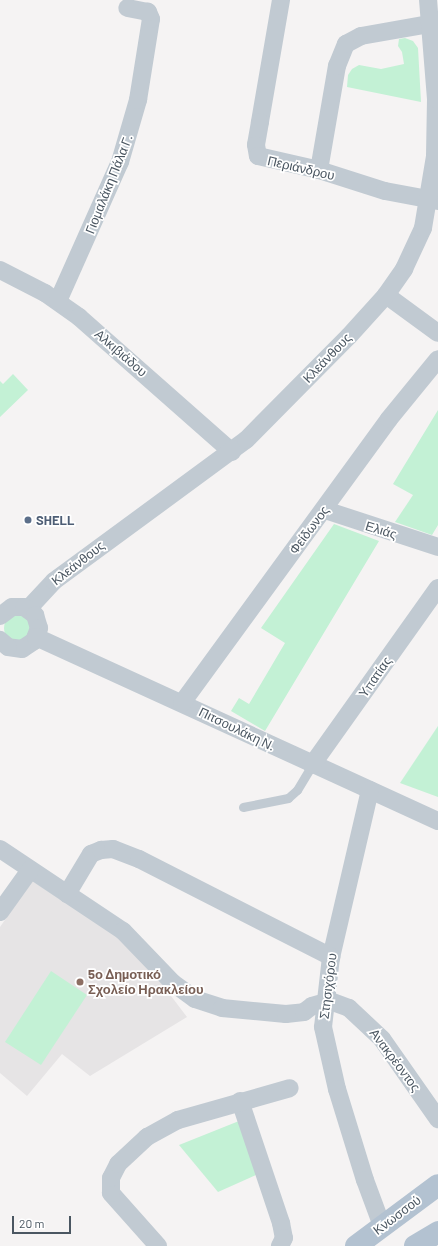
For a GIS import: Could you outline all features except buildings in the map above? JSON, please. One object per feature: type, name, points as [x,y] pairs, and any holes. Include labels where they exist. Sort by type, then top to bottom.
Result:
[{"type":"main road","name":"Κνωσσού","points":[[356,1246],[438,1185]]},
{"type":"main road","points":[[416,1246],[438,1232]]},
{"type":"street","name":"Περιάνδρου","points":[[281,0],[260,122],[257,154],[267,160],[319,170],[363,185],[434,200]]},
{"type":"street","name":"Κλεάνθους","points":[[28,609],[54,581],[232,452],[284,403],[386,295],[416,247],[434,200],[436,110],[428,0]]},
{"type":"street","name":"Γιομαλάκη Πάλα Γ.","points":[[58,301],[120,162],[138,100],[151,19],[148,12],[127,8]]},
{"type":"street","points":[[319,170],[337,66],[346,44],[361,36],[430,24]]},
{"type":"street","name":"Αλκιβιάδου","points":[[0,270],[58,301],[88,324],[232,452]]},
{"type":"street","points":[[386,295],[438,333]]},
{"type":"street","name":"Φείδωνος","points":[[182,703],[389,420],[438,359]]},
{"type":"street","name":"Ελιάς","points":[[324,510],[438,547]]},
{"type":"street","name":"Υπατίας","points":[[312,765],[438,588]]},
{"type":"street","points":[[1,612],[15,606],[28,609],[38,623],[36,637],[30,645],[22,649],[11,648],[1,644]]},
{"type":"street","name":"Πιτσουλάκη Ν.","points":[[36,637],[182,703],[312,765],[438,821]]},
{"type":"street","name":"Στησιχόρου","points":[[370,790],[331,957],[324,1002],[323,1027],[328,1057],[365,1180],[382,1226]]},
{"type":"street","points":[[0,849],[123,931],[176,986],[195,1000],[222,1008],[286,1014],[304,1012],[324,1002]]},
{"type":"street","points":[[67,894],[91,854],[101,850],[113,850],[139,859],[331,957]]},
{"type":"street","points":[[0,912],[30,870]]},
{"type":"street","name":"Ανακρέοντος","points":[[324,1002],[344,1005],[369,1025],[438,1119]]},
{"type":"street","points":[[158,1246],[111,1192],[110,1182],[113,1171],[134,1149],[160,1129],[182,1119],[240,1101],[290,1088]]},
{"type":"street","points":[[240,1101],[281,1223],[284,1238],[280,1246]]},
{"type":"lane","points":[[243,807],[288,798],[297,790],[312,765]]},
{"type":"shaded area","name":"5ο Δημοτικό Σχολείο Ηρακλείου","points":[[32,881],[133,946],[187,1017],[90,1076],[62,1054],[27,1096],[0,1073],[0,927]]},
{"type":"green space","points":[[405,38],[413,41],[418,48],[421,102],[347,87],[348,75],[352,69],[359,65],[381,69],[404,64],[402,52],[398,46],[399,39]]},
{"type":"green space","points":[[13,374],[28,390],[0,417],[0,381],[3,384]]},
{"type":"green space","points":[[438,410],[438,525],[432,535],[395,522],[413,495],[393,484]]},
{"type":"green space","points":[[334,524],[379,541],[265,731],[231,711],[239,698],[249,704],[285,643],[261,628]]},
{"type":"green space","points":[[17,615],[26,619],[30,628],[26,637],[17,641],[8,637],[4,628],[8,619]]},
{"type":"green space","points":[[438,726],[438,797],[400,783]]},
{"type":"green space","points":[[51,971],[87,995],[41,1065],[5,1042]]},
{"type":"green space","points":[[239,1121],[258,1174],[218,1192],[179,1145]]},
{"type":"place","name":"SHELL","points":[[28,520]]},
{"type":"place","name":"5ο Δημοτικό Σχολείο Ηρακλείου","points":[[80,982]]}]
